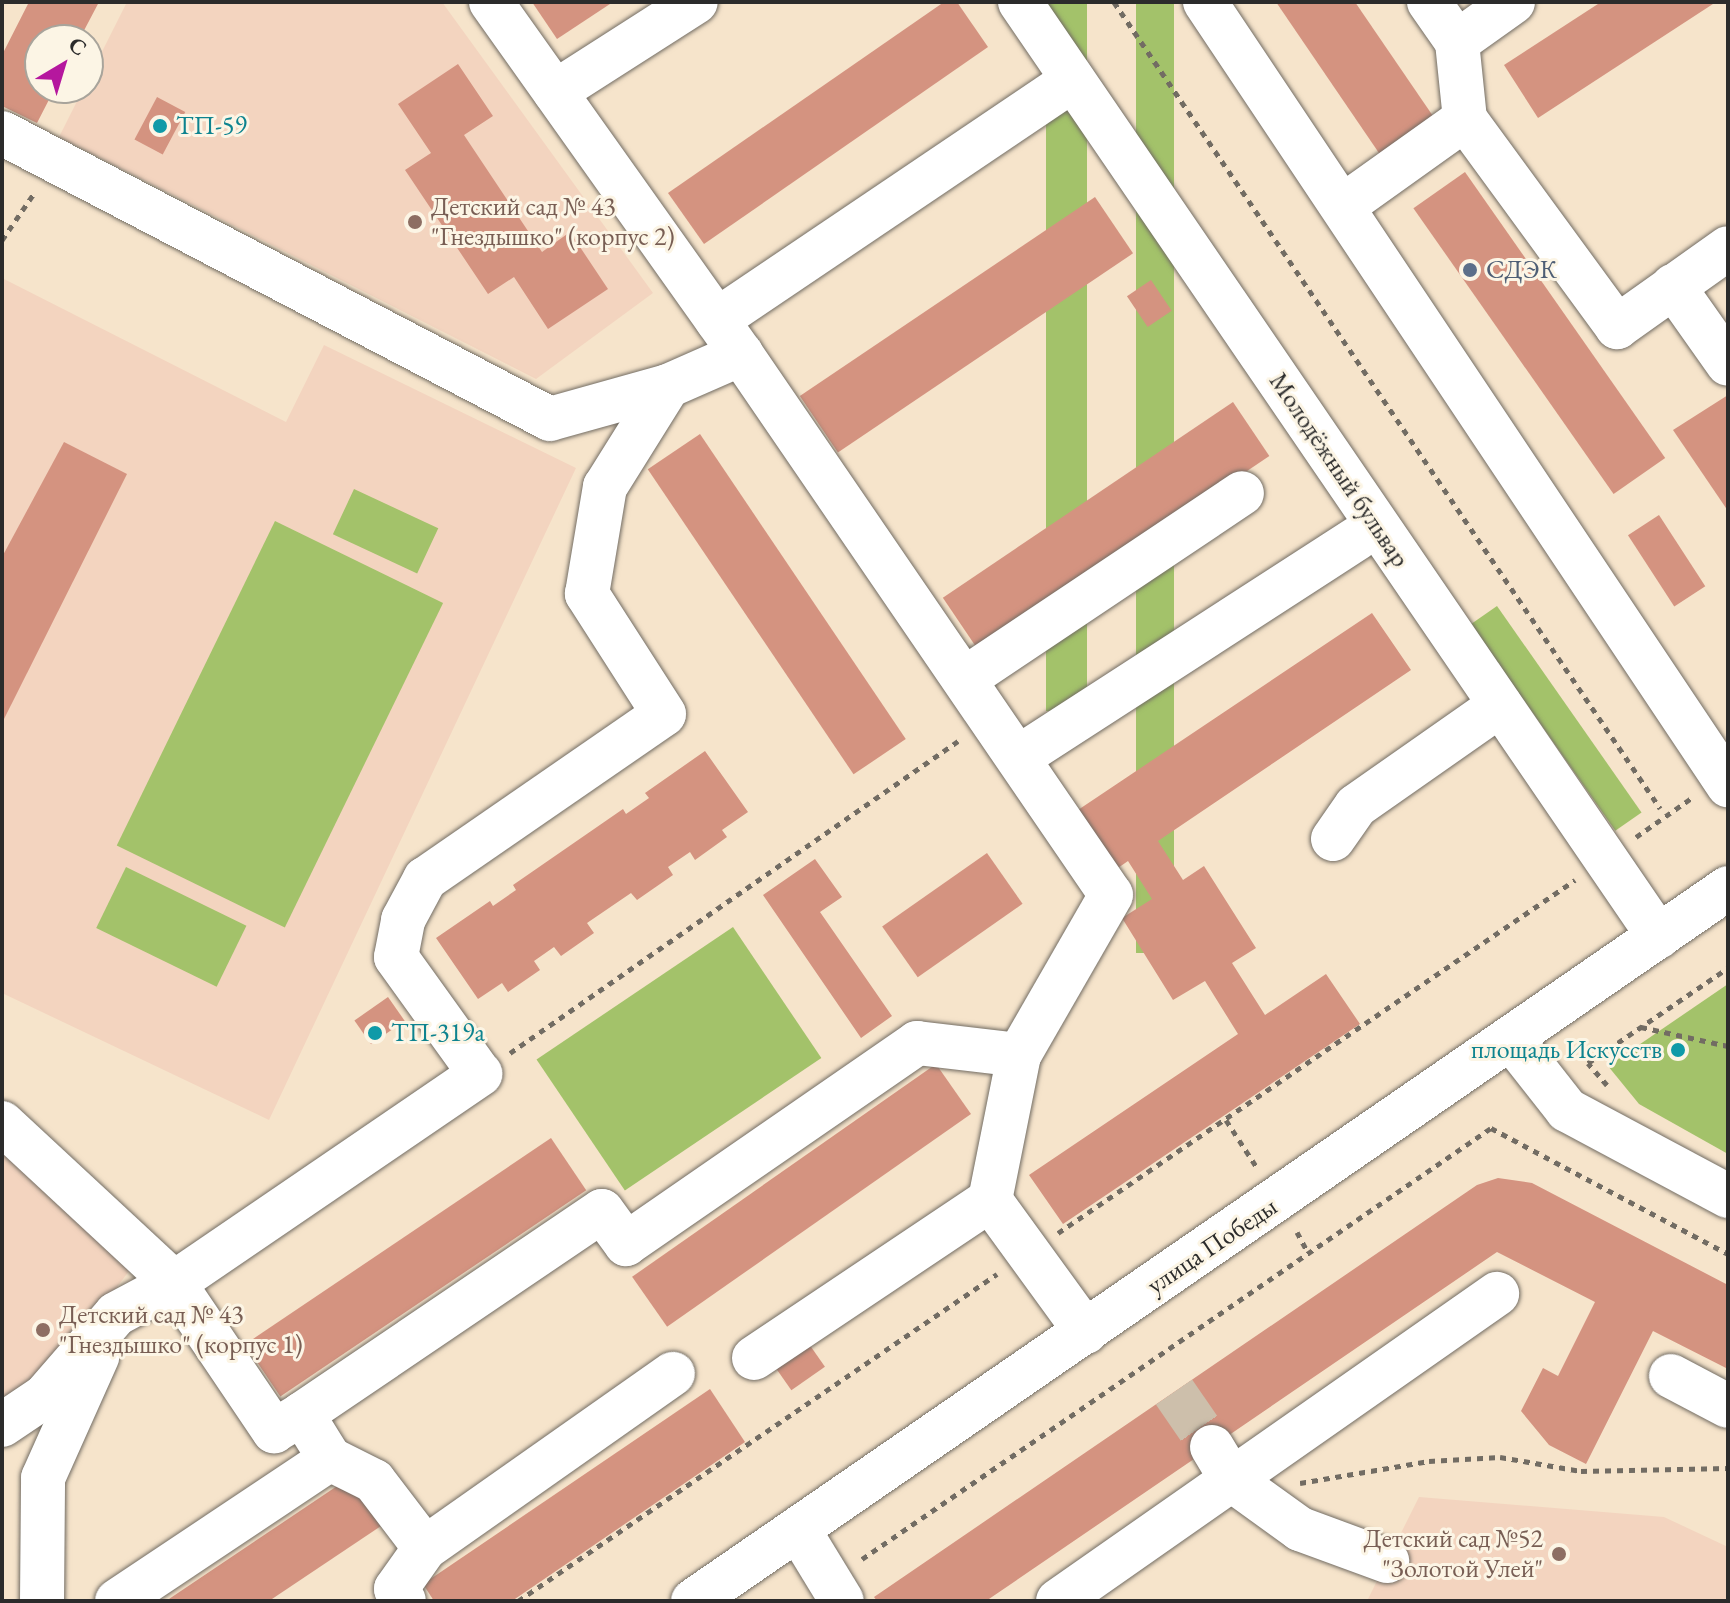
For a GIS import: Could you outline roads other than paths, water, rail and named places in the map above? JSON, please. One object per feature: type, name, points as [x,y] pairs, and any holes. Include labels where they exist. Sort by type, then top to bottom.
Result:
[{"type":"main road","points":[[491,2],[966,678],[1111,895],[1019,1055],[990,1200],[754,1358]]},
{"type":"main road","points":[[555,92],[696,2]]},
{"type":"main road","name":"Молодёжный бульвар","points":[[1020,2],[1659,937]]},
{"type":"main road","points":[[1205,2],[1343,206],[1718,786]]},
{"type":"main road","points":[[1429,2],[1457,42],[1465,119],[1617,327],[1728,248]]},
{"type":"main road","points":[[1457,42],[1513,2]]},
{"type":"main road","points":[[2,1425],[45,1396],[116,1314],[174,1283],[480,1074],[396,957],[403,920],[425,879],[664,714],[587,594],[605,487],[668,386],[1073,80]]},
{"type":"main road","points":[[1343,206],[1465,119]]},
{"type":"main road","points":[[2,133],[54,164],[550,419],[668,386]]},
{"type":"main road","points":[[1673,286],[1728,364]]},
{"type":"main road","points":[[966,678],[1242,493]]},
{"type":"main road","points":[[1019,757],[1357,538]]},
{"type":"main road","points":[[1333,839],[1356,806],[1500,705]]},
{"type":"main road","name":"улица Победы","points":[[693,1601],[1512,1040],[1728,888]]},
{"type":"main road","points":[[1512,1040],[1567,1110],[1728,1196]]},
{"type":"main road","points":[[2,1123],[174,1283],[274,1431],[602,1211],[626,1244],[917,1043],[1019,1055]]},
{"type":"main road","points":[[990,1200],[1086,1332]]},
{"type":"main road","points":[[1058,1601],[1222,1463],[1497,1294]]},
{"type":"main road","points":[[42,1601],[43,1478],[116,1314]]},
{"type":"main road","points":[[404,1601],[396,1589],[425,1548],[673,1374]]},
{"type":"main road","points":[[1671,1376],[1728,1406]]},
{"type":"main road","points":[[302,1414],[330,1459],[374,1481],[425,1548]]},
{"type":"main road","points":[[117,1601],[330,1459]]},
{"type":"main road","points":[[1222,1463],[1300,1529],[1387,1561]]},
{"type":"main road","points":[[798,1529],[836,1591]]},
{"type":"tunnel","points":[[1174,1392],[1212,1447]]},
{"type":"place","name":"ТП-59","points":[[160,126]]},
{"type":"place","name":"Детский сад № 43 \"Гнездышко\" (корпус 2)","points":[[415,222]]},
{"type":"place","name":"СДЭК","points":[[1470,270]]},
{"type":"place","name":"ТП-319а","points":[[375,1033]]},
{"type":"place","name":"площадь Искусств","points":[[1678,1050]]},
{"type":"place","name":"Детский сад № 43 \"Гнездышко\" (корпус 1)","points":[[43,1330]]},
{"type":"place","name":"Детский сад №52 \"Золотой Улей\"","points":[[1559,1554]]}]
